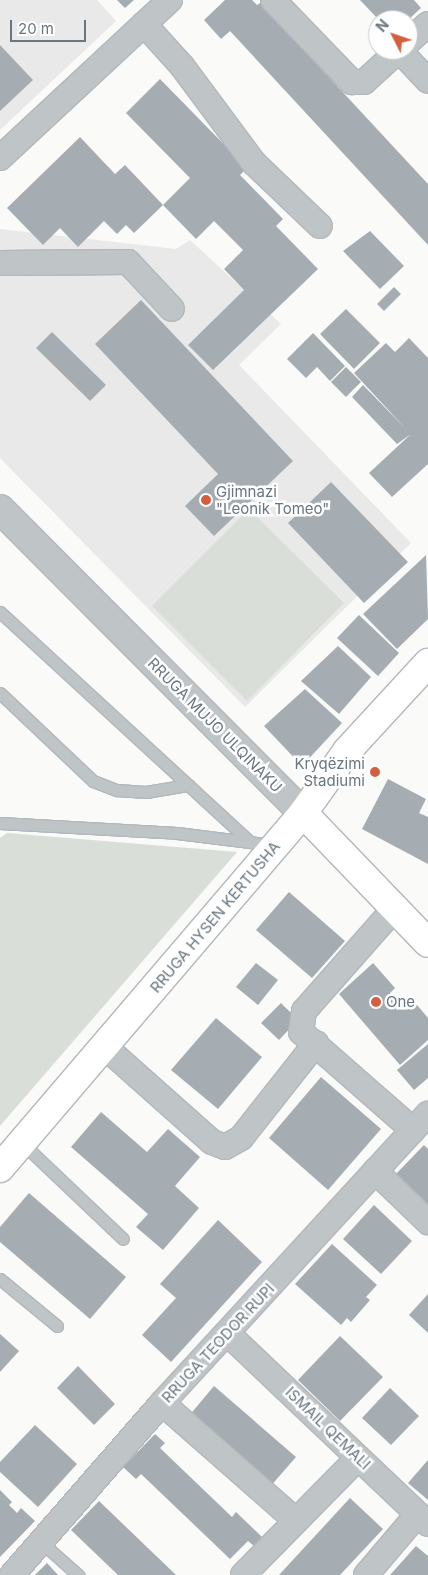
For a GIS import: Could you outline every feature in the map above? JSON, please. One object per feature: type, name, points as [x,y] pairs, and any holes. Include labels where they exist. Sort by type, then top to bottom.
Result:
[{"type":"main road","name":"RRUGA HYSEN KERTUSHA","points":[[0,1168],[303,813],[347,752],[428,663]]},
{"type":"main road","name":"RRUGA MUJO ULQINAKU","points":[[303,813],[428,943]]},
{"type":"street","points":[[0,158],[170,0]]},
{"type":"street","points":[[273,0],[352,82],[364,82],[388,60]]},
{"type":"street","points":[[144,24],[182,66],[254,163],[320,226]]},
{"type":"street","points":[[418,33],[428,24]]},
{"type":"street","points":[[408,60],[428,81]]},
{"type":"street","points":[[0,264],[128,262],[172,309]]},
{"type":"street","name":"RRUGA MUJO ULQINAKU","points":[[0,509],[303,813]]},
{"type":"street","points":[[394,908],[304,1010],[301,1032],[421,1122]]},
{"type":"street","points":[[105,1046],[212,1142],[225,1146],[241,1138],[316,1044]]},
{"type":"street","name":"RRUGA TEODOR RUPI","points":[[12,1575],[162,1404],[421,1122]]},
{"type":"street","points":[[376,1171],[428,1222]]},
{"type":"street","name":"ISMAIL QEMALI","points":[[227,1333],[423,1519]]},
{"type":"street","points":[[162,1404],[295,1520]]},
{"type":"street","points":[[243,1575],[358,1458]]},
{"type":"street","points":[[366,1575],[423,1519]]},
{"type":"lane","points":[[0,612],[249,840]]},
{"type":"lane","points":[[0,693],[93,780],[117,790],[146,792],[188,785]]},
{"type":"lane","points":[[0,823],[249,840],[276,845]]},
{"type":"lane","points":[[22,1143],[123,1239]]},
{"type":"lane","points":[[0,1279],[57,1326]]},
{"type":"lane","points":[[41,1542],[78,1575]]},
{"type":"shaded area","points":[[0,0],[97,0],[116,21],[0,130]]},
{"type":"shaded area","name":"Gjimnazi \"Leonik Tomeo\"","points":[[0,229],[176,249],[190,240],[281,324],[239,365],[411,543],[245,707],[0,458]]},
{"type":"shaded area","points":[[249,509],[344,603],[247,701],[152,606]]},
{"type":"shaded area","points":[[7,833],[237,852],[0,1126],[0,838]]},
{"type":"building","points":[[117,0],[134,0],[125,8]]},
{"type":"building","points":[[225,0],[252,0],[257,5],[260,3],[428,184],[428,245],[230,31],[221,39],[204,20]]},
{"type":"building","points":[[360,0],[414,0],[421,8],[418,11],[370,10]]},
{"type":"building","points":[[0,45],[33,80],[0,111]]},
{"type":"building","points":[[160,79],[247,168],[240,175],[283,219],[276,226],[318,269],[213,370],[188,345],[244,290],[224,269],[243,250],[214,221],[196,239],[163,205],[190,178],[126,113]]},
{"type":"building","points":[[80,137],[115,174],[125,165],[163,205],[134,233],[126,225],[117,234],[104,221],[78,247],[60,228],[43,245],[7,208]]},
{"type":"building","points":[[370,231],[404,266],[380,289],[343,251]]},
{"type":"building","points":[[394,287],[401,294],[384,311],[377,304]]},
{"type":"building","points":[[141,300],[293,461],[214,536],[185,506],[218,474],[95,344]]},
{"type":"building","points":[[346,309],[380,343],[354,369],[320,334]]},
{"type":"building","points":[[52,332],[106,385],[90,401],[36,348]]},
{"type":"building","points":[[313,333],[345,366],[330,381],[317,367],[306,378],[287,359]]},
{"type":"building","points":[[409,338],[428,358],[428,464],[392,497],[369,473],[411,434],[397,444],[352,397],[363,385],[406,429],[354,373],[386,343],[395,352]]},
{"type":"building","points":[[346,367],[361,382],[346,397],[331,382]]},
{"type":"building","points":[[331,482],[408,562],[364,603],[288,523]]},
{"type":"building","points":[[426,555],[428,619],[397,649],[363,614]]},
{"type":"building","points":[[359,615],[399,653],[378,676],[337,638]]},
{"type":"building","points":[[338,646],[371,677],[339,714],[301,681]]},
{"type":"building","points":[[305,689],[342,723],[302,766],[264,726]]},
{"type":"building","points":[[388,779],[426,799],[419,813],[428,817],[428,864],[362,829]]},
{"type":"building","points":[[289,892],[345,941],[312,978],[256,930]]},
{"type":"building","points":[[256,963],[278,980],[258,1005],[236,987]]},
{"type":"building","points":[[373,963],[395,988],[390,993],[402,1008],[412,999],[428,1018],[428,1040],[400,1065],[339,994]]},
{"type":"building","points":[[281,1003],[298,1020],[279,1040],[261,1023]]},
{"type":"building","points":[[216,1018],[262,1057],[218,1109],[171,1070]]},
{"type":"building","points":[[428,1044],[428,1078],[414,1090],[397,1070]]},
{"type":"building","points":[[321,1077],[381,1129],[328,1190],[269,1138]]},
{"type":"building","points":[[101,1112],[147,1152],[168,1129],[200,1157],[175,1186],[199,1208],[163,1250],[136,1227],[148,1214],[71,1147]]},
{"type":"building","points":[[424,1145],[428,1149],[428,1209],[394,1176]]},
{"type":"building","points":[[29,1193],[126,1277],[90,1319],[0,1242],[0,1227]]},
{"type":"building","points":[[374,1205],[412,1241],[381,1274],[343,1239]]},
{"type":"building","points":[[218,1220],[262,1262],[171,1362],[142,1335],[176,1298],[160,1284]]},
{"type":"building","points":[[332,1244],[377,1285],[366,1297],[370,1300],[351,1322],[347,1318],[341,1325],[295,1284]]},
{"type":"building","points":[[428,1294],[428,1333],[409,1315]]},
{"type":"building","points":[[0,1334],[19,1351],[0,1372]]},
{"type":"building","points":[[340,1336],[383,1377],[340,1421],[298,1380]]},
{"type":"building","points":[[78,1366],[115,1404],[94,1425],[57,1388]]},
{"type":"building","points":[[214,1386],[296,1457],[269,1488],[188,1417]]},
{"type":"building","points":[[390,1388],[419,1416],[391,1445],[362,1418]]},
{"type":"building","points":[[35,1425],[77,1464],[38,1507],[0,1472],[0,1462]]},
{"type":"building","points":[[155,1434],[165,1443],[160,1448],[232,1517],[236,1512],[262,1537],[254,1546],[248,1541],[230,1559],[141,1474],[136,1479],[123,1467]]},
{"type":"building","points":[[428,1460],[428,1500],[408,1483]]},
{"type":"building","points":[[0,1490],[12,1502],[9,1505],[17,1513],[21,1508],[35,1521],[0,1557]]},
{"type":"building","points":[[350,1498],[383,1529],[340,1575],[279,1575]]},
{"type":"building","points":[[99,1501],[176,1575],[118,1575],[71,1530]]},
{"type":"building","points":[[416,1546],[428,1556],[428,1575],[390,1575]]},
{"type":"building","points":[[47,1563],[58,1575],[35,1575]]},
{"type":"place","name":"Gjimnazi \"Leonik Tomeo\"","points":[[206,500]]},
{"type":"place","name":"Kryqëzimi Stadiumi","points":[[375,772]]},
{"type":"place","name":"One","points":[[376,1002]]}]
